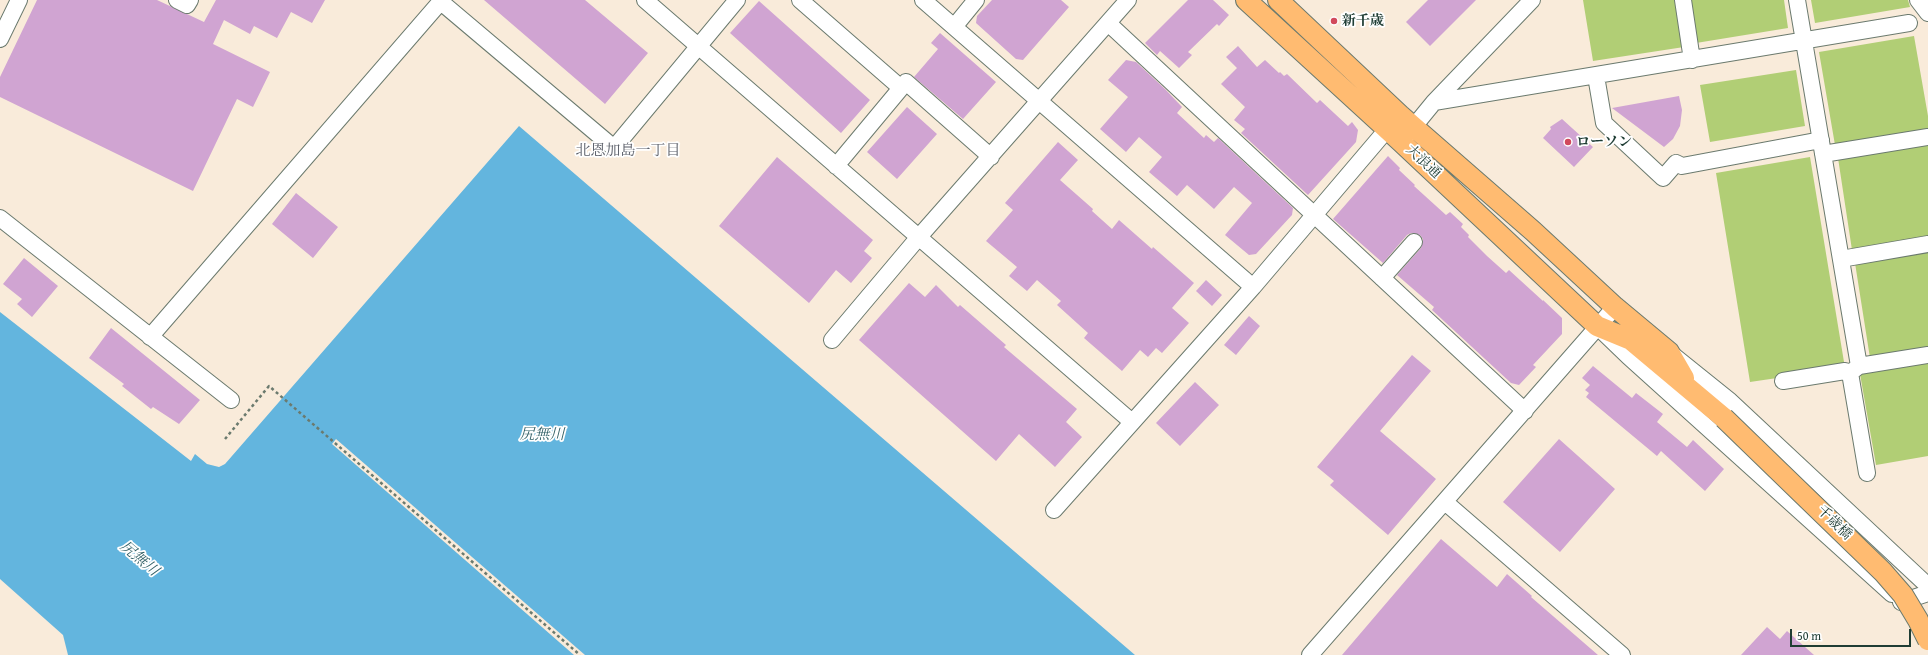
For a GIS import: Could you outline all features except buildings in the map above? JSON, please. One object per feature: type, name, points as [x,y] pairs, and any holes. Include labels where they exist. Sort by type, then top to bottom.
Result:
[{"type":"main road","name":"大浪通","points":[[1246,0],[1597,326]]},
{"type":"main road","name":"大浪通","points":[[1278,0],[1407,120],[1533,231],[1615,307],[1669,352]]},
{"type":"main road","name":"千歳橋","points":[[1597,326],[1631,340],[1724,418],[1883,572],[1903,595],[1928,640]]},
{"type":"main road","points":[[1669,352],[1691,390]]},
{"type":"street","points":[[0,39],[19,0]]},
{"type":"street","points":[[177,0],[187,5],[190,0]]},
{"type":"street","points":[[646,0],[918,238],[1132,422]]},
{"type":"street","points":[[150,337],[442,1],[614,148],[698,45],[737,0]]},
{"type":"street","points":[[800,0],[900,88]]},
{"type":"street","points":[[923,0],[1253,287]]},
{"type":"street","points":[[954,27],[976,0]]},
{"type":"street","points":[[832,340],[918,238],[1128,0]]},
{"type":"street","points":[[1054,510],[1315,216],[1394,136],[1407,120],[1434,102],[1532,0]]},
{"type":"street","points":[[1683,0],[1692,60]]},
{"type":"street","points":[[1798,0],[1841,259],[1867,473]]},
{"type":"street","points":[[1918,0],[1928,13]]},
{"type":"street","points":[[1108,23],[1525,411]]},
{"type":"street","points":[[1434,102],[1909,23]]},
{"type":"street","points":[[1596,76],[1604,123],[1663,178],[1676,163],[1682,166],[1822,147],[1928,137]]},
{"type":"street","points":[[836,166],[906,82],[991,157]]},
{"type":"street","points":[[0,218],[231,400]]},
{"type":"street","points":[[1382,278],[1414,242]]},
{"type":"street","points":[[1841,259],[1928,244]]},
{"type":"street","points":[[1310,655],[1615,307]]},
{"type":"street","points":[[1597,326],[1628,356],[1901,602],[1928,634]]},
{"type":"street","points":[[1669,352],[1730,401],[1928,586]]},
{"type":"street","points":[[1783,381],[1928,355]]},
{"type":"street","points":[[1445,502],[1622,655]]},
{"type":"street","points":[[1901,602],[1928,593]]},
{"type":"path","points":[[225,439],[269,386],[580,655]]},
{"type":"green space","points":[[1583,0],[1677,0],[1684,47],[1593,61]]},
{"type":"green space","points":[[1689,0],[1784,0],[1788,28],[1696,43]]},
{"type":"green space","points":[[1811,0],[1908,0],[1910,7],[1815,23]]},
{"type":"green space","points":[[1914,36],[1928,116],[1928,130],[1835,145],[1819,52]]},
{"type":"green space","points":[[1796,70],[1805,126],[1710,142],[1700,85]]},
{"type":"green space","points":[[1928,143],[1928,237],[1852,250],[1838,158]]},
{"type":"green space","points":[[1810,157],[1845,368],[1750,382],[1716,173]]},
{"type":"green space","points":[[1928,251],[1928,348],[1870,358],[1855,263]]},
{"type":"green space","points":[[1928,362],[1928,456],[1876,465],[1860,374]]},
{"type":"water","name":"尻無川","points":[[519,126],[1135,655],[68,655],[63,635],[0,579],[0,312],[191,461],[195,454],[207,464],[219,467],[225,464]]},
{"type":"pier","points":[[336,439],[585,655],[574,655],[332,444]]},
{"type":"place","name":"新千歳","points":[[1334,21]]},
{"type":"place","name":"ローソン","points":[[1568,142]]},
{"type":"district","name":"北恩加島一丁目","points":[[628,151]]}]
